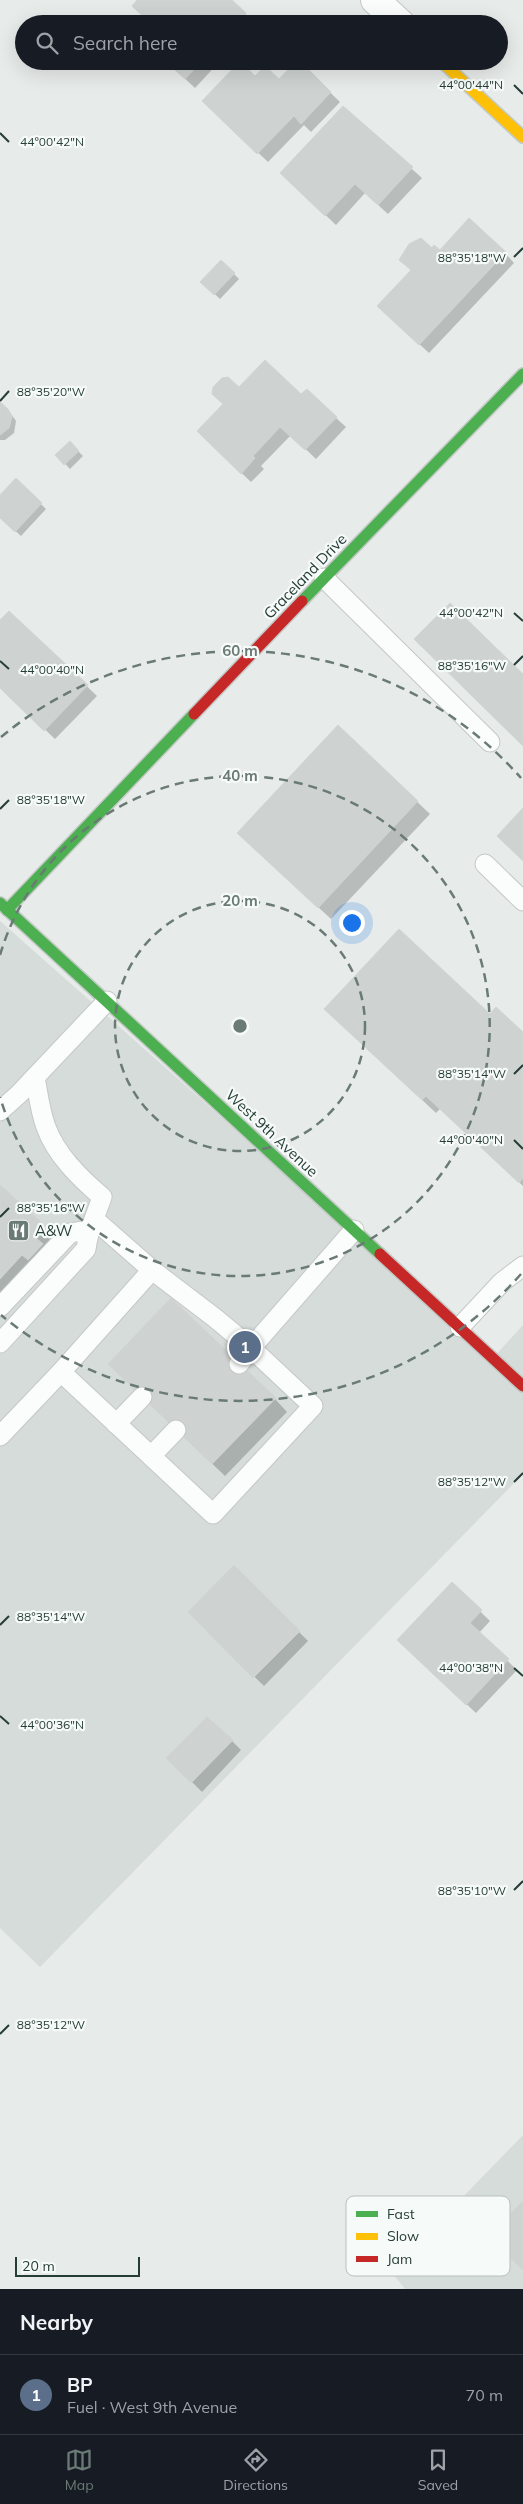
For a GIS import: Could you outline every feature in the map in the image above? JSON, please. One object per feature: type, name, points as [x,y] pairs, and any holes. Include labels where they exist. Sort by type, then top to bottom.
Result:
[{"type":"street","points":[[375,0],[391,15]]},
{"type":"street","points":[[451,70],[523,137]]},
{"type":"street","name":"Graceland Drive","points":[[4,907],[523,374]]},
{"type":"street","name":"West 9th Avenue","points":[[4,907],[523,1386]]},
{"type":"lane","points":[[324,578],[490,742]]},
{"type":"lane","points":[[485,864],[523,901]]},
{"type":"lane","points":[[0,1111],[107,1001]]},
{"type":"lane","points":[[0,1343],[86,1249],[91,1225],[102,1197],[85,1182],[60,1152],[46,1127],[35,1077]]},
{"type":"lane","points":[[61,1372],[213,1514],[313,1406],[251,1348],[210,1324],[152,1270],[91,1225]]},
{"type":"lane","points":[[0,1307],[70,1233],[91,1225]]},
{"type":"lane","points":[[239,1364],[354,1230]]},
{"type":"lane","points":[[460,1327],[502,1282],[523,1266]]},
{"type":"lane","points":[[0,1436],[61,1372],[152,1270]]},
{"type":"lane","points":[[116,1424],[142,1397]]},
{"type":"lane","points":[[151,1456],[176,1430]]},
{"type":"shaded area","points":[[0,921],[493,1358],[523,1325],[523,1474],[40,1967],[0,1928]]},
{"type":"shaded area","points":[[523,2135],[523,2289],[405,2289],[395,2276],[510,2276],[510,2196],[464,2196]]},
{"type":"building","points":[[137,0],[232,0],[246,13],[244,15],[142,15],[132,6]]},
{"type":"building","points":[[175,70],[194,70],[185,79]]},
{"type":"building","points":[[231,70],[249,70],[255,76],[261,70],[269,70],[279,79],[288,70],[309,70],[331,92],[301,124],[294,116],[257,154],[202,101]]},
{"type":"building","points":[[343,106],[413,167],[378,205],[355,184],[325,216],[280,173]]},
{"type":"building","points":[[469,218],[506,252],[419,345],[377,306],[411,270],[399,260],[409,244],[421,238],[432,248],[434,245],[440,250]]},
{"type":"building","points":[[221,260],[235,273],[214,295],[200,282]]},
{"type":"building","points":[[265,360],[301,394],[307,389],[337,417],[305,450],[280,427],[253,456],[255,458],[241,474],[197,431],[223,404],[212,394],[213,387],[222,378],[228,377],[239,387]]},
{"type":"building","points":[[0,402],[8,409],[12,417],[9,428],[0,435]]},
{"type":"building","points":[[70,441],[79,451],[64,465],[55,455]]},
{"type":"building","points":[[16,478],[42,503],[15,532],[0,518],[0,495]]},
{"type":"building","points":[[450,603],[523,674],[523,746],[414,639]]},
{"type":"building","points":[[9,611],[88,685],[44,731],[0,688],[0,620]]},
{"type":"building","points":[[338,725],[418,801],[318,908],[237,833]]},
{"type":"building","points":[[523,808],[523,861],[497,836]]},
{"type":"building","points":[[399,929],[490,1014],[496,1007],[523,1032],[523,1178],[519,1183],[426,1096],[422,1100],[324,1009]]},
{"type":"building","name":"A&W","points":[[0,1185],[42,1223],[35,1237],[43,1244],[28,1260],[22,1255],[0,1279]]},
{"type":"building","points":[[171,1298],[276,1398],[212,1464],[108,1364]]},
{"type":"building","points":[[234,1565],[300,1631],[253,1678],[188,1612]]},
{"type":"building","points":[[452,1582],[482,1610],[470,1623],[509,1659],[466,1705],[397,1640]]},
{"type":"building","points":[[207,1717],[233,1740],[191,1783],[166,1758]]},
{"type":"building","points":[[523,2201],[523,2270],[510,2258],[510,2214]]},
{"type":"traffic: fast","points":[[302,601],[523,374]]},
{"type":"traffic: fast","points":[[7,910],[194,714]]},
{"type":"traffic: fast","points":[[0,903],[380,1254]]},
{"type":"traffic: slow","points":[[451,70],[523,137]]},
{"type":"traffic: jam","points":[[194,714],[302,601]]},
{"type":"traffic: jam","points":[[380,1254],[523,1386]]},
{"type":"place","name":"A&W","points":[[19,1230]]},
{"type":"place","name":"BP","points":[[245,1347]]}]
